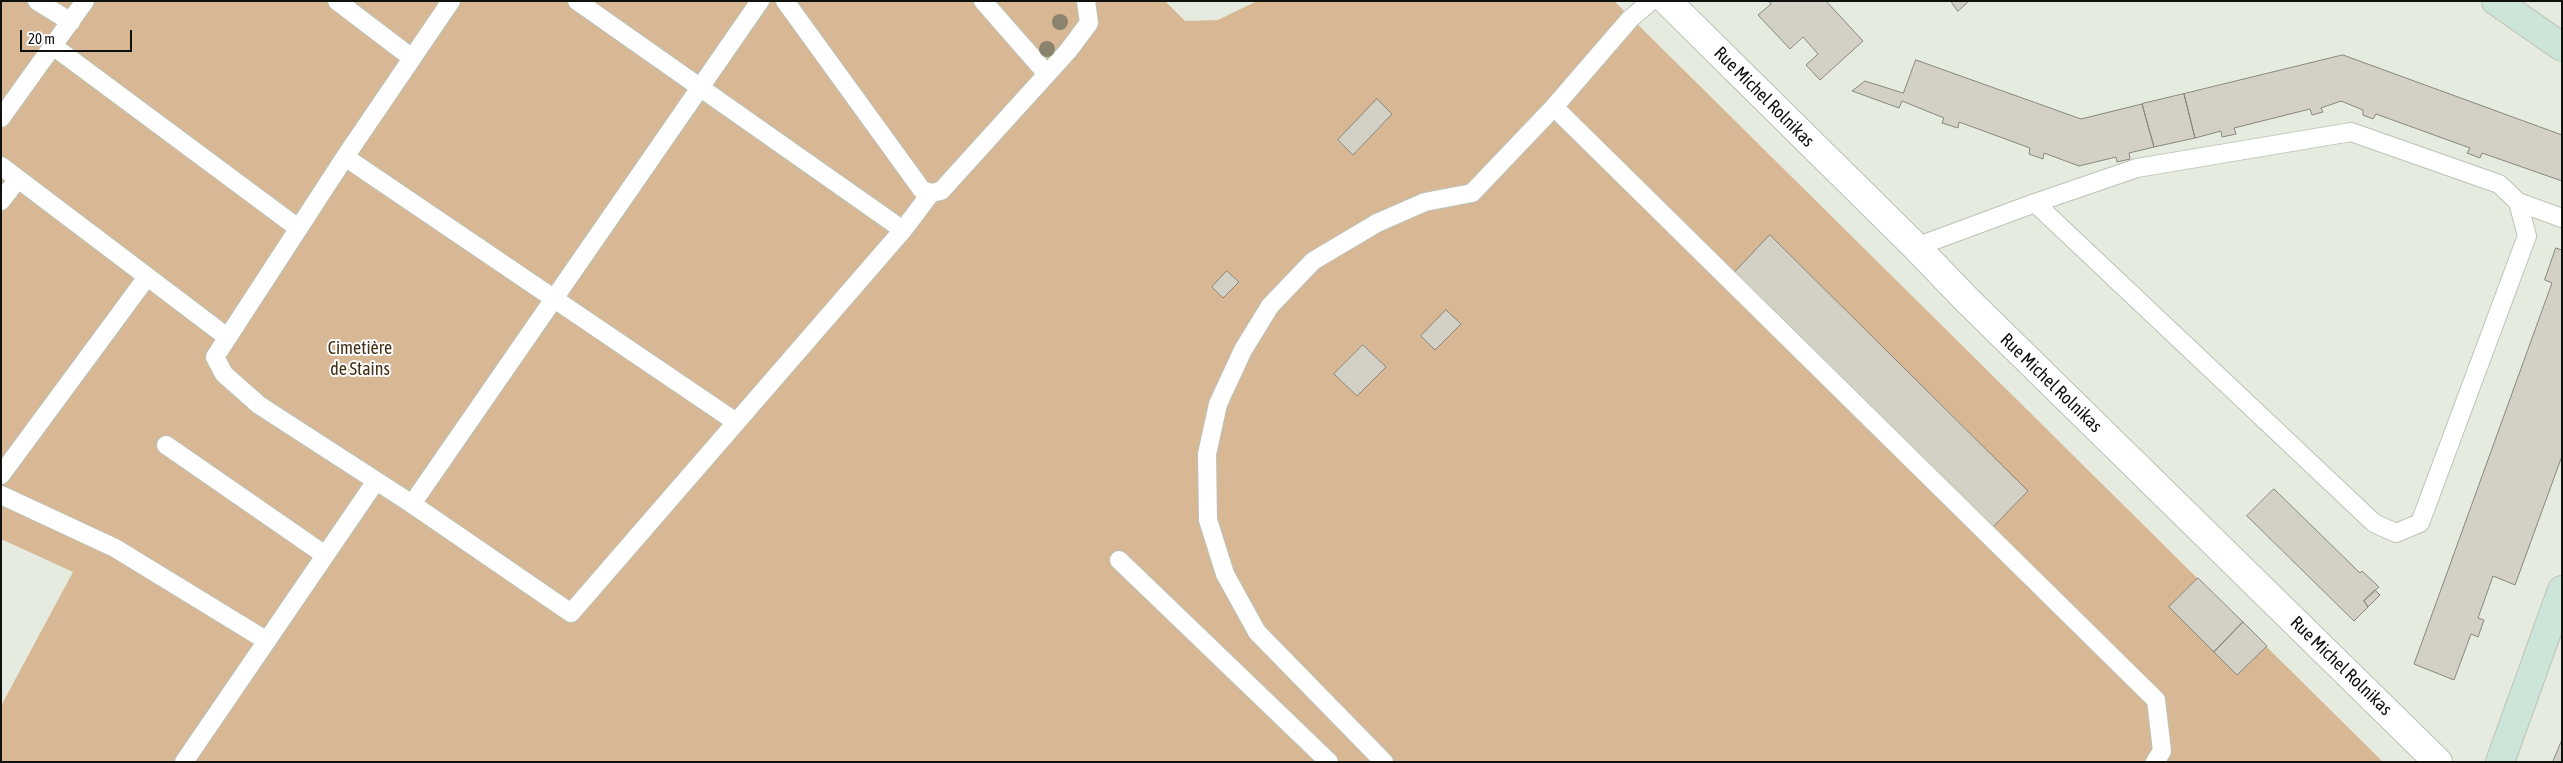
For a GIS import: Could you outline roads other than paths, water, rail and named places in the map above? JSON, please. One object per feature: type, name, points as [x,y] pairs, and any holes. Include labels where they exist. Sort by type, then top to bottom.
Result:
[{"type":"street","name":"Rue Michel Rolnikas","points":[[1667,1],[1916,247],[1966,299],[2438,762]]},
{"type":"street","points":[[2500,2],[2562,27]]},
{"type":"street","points":[[2500,2],[2562,47]]},
{"type":"street","points":[[2500,762],[2562,590]]},
{"type":"lane","points":[[37,1],[71,22]]},
{"type":"lane","points":[[1,118],[85,1]]},
{"type":"lane","points":[[337,1],[412,58]]},
{"type":"lane","points":[[451,1],[345,157],[215,357],[224,374],[259,405],[412,504],[571,613],[903,230],[931,194]]},
{"type":"lane","points":[[577,1],[903,230]]},
{"type":"lane","points":[[412,504],[760,1]]},
{"type":"lane","points":[[785,1],[922,190],[931,194],[941,192],[1047,74],[1089,23],[1086,1]]},
{"type":"lane","points":[[983,1],[1047,74]]},
{"type":"lane","points":[[1384,762],[1257,632],[1225,574],[1208,520],[1207,454],[1218,404],[1243,350],[1270,306],[1313,261],[1377,223],[1425,202],[1472,193],[1554,107],[1630,19],[1651,1]]},
{"type":"lane","points":[[53,46],[298,228]]},
{"type":"lane","points":[[1554,107],[2156,700],[2162,752],[2155,762]]},
{"type":"lane","points":[[1916,247],[2137,168],[2351,132],[2499,184],[2518,202],[2562,218]]},
{"type":"lane","points":[[345,157],[736,422]]},
{"type":"lane","points":[[1,166],[227,337]]},
{"type":"lane","points":[[1,201],[18,179]]},
{"type":"lane","points":[[2035,203],[2374,523],[2396,533],[2420,523],[2527,236],[2518,202]]},
{"type":"lane","points":[[1,475],[147,277]]},
{"type":"lane","points":[[166,445],[325,555]]},
{"type":"lane","points":[[184,762],[376,481]]},
{"type":"lane","points":[[1,495],[115,548],[267,641]]},
{"type":"lane","points":[[1120,560],[1329,762]]},
{"type":"park label","name":"Cimetière de Stains","points":[[360,358]]}]
